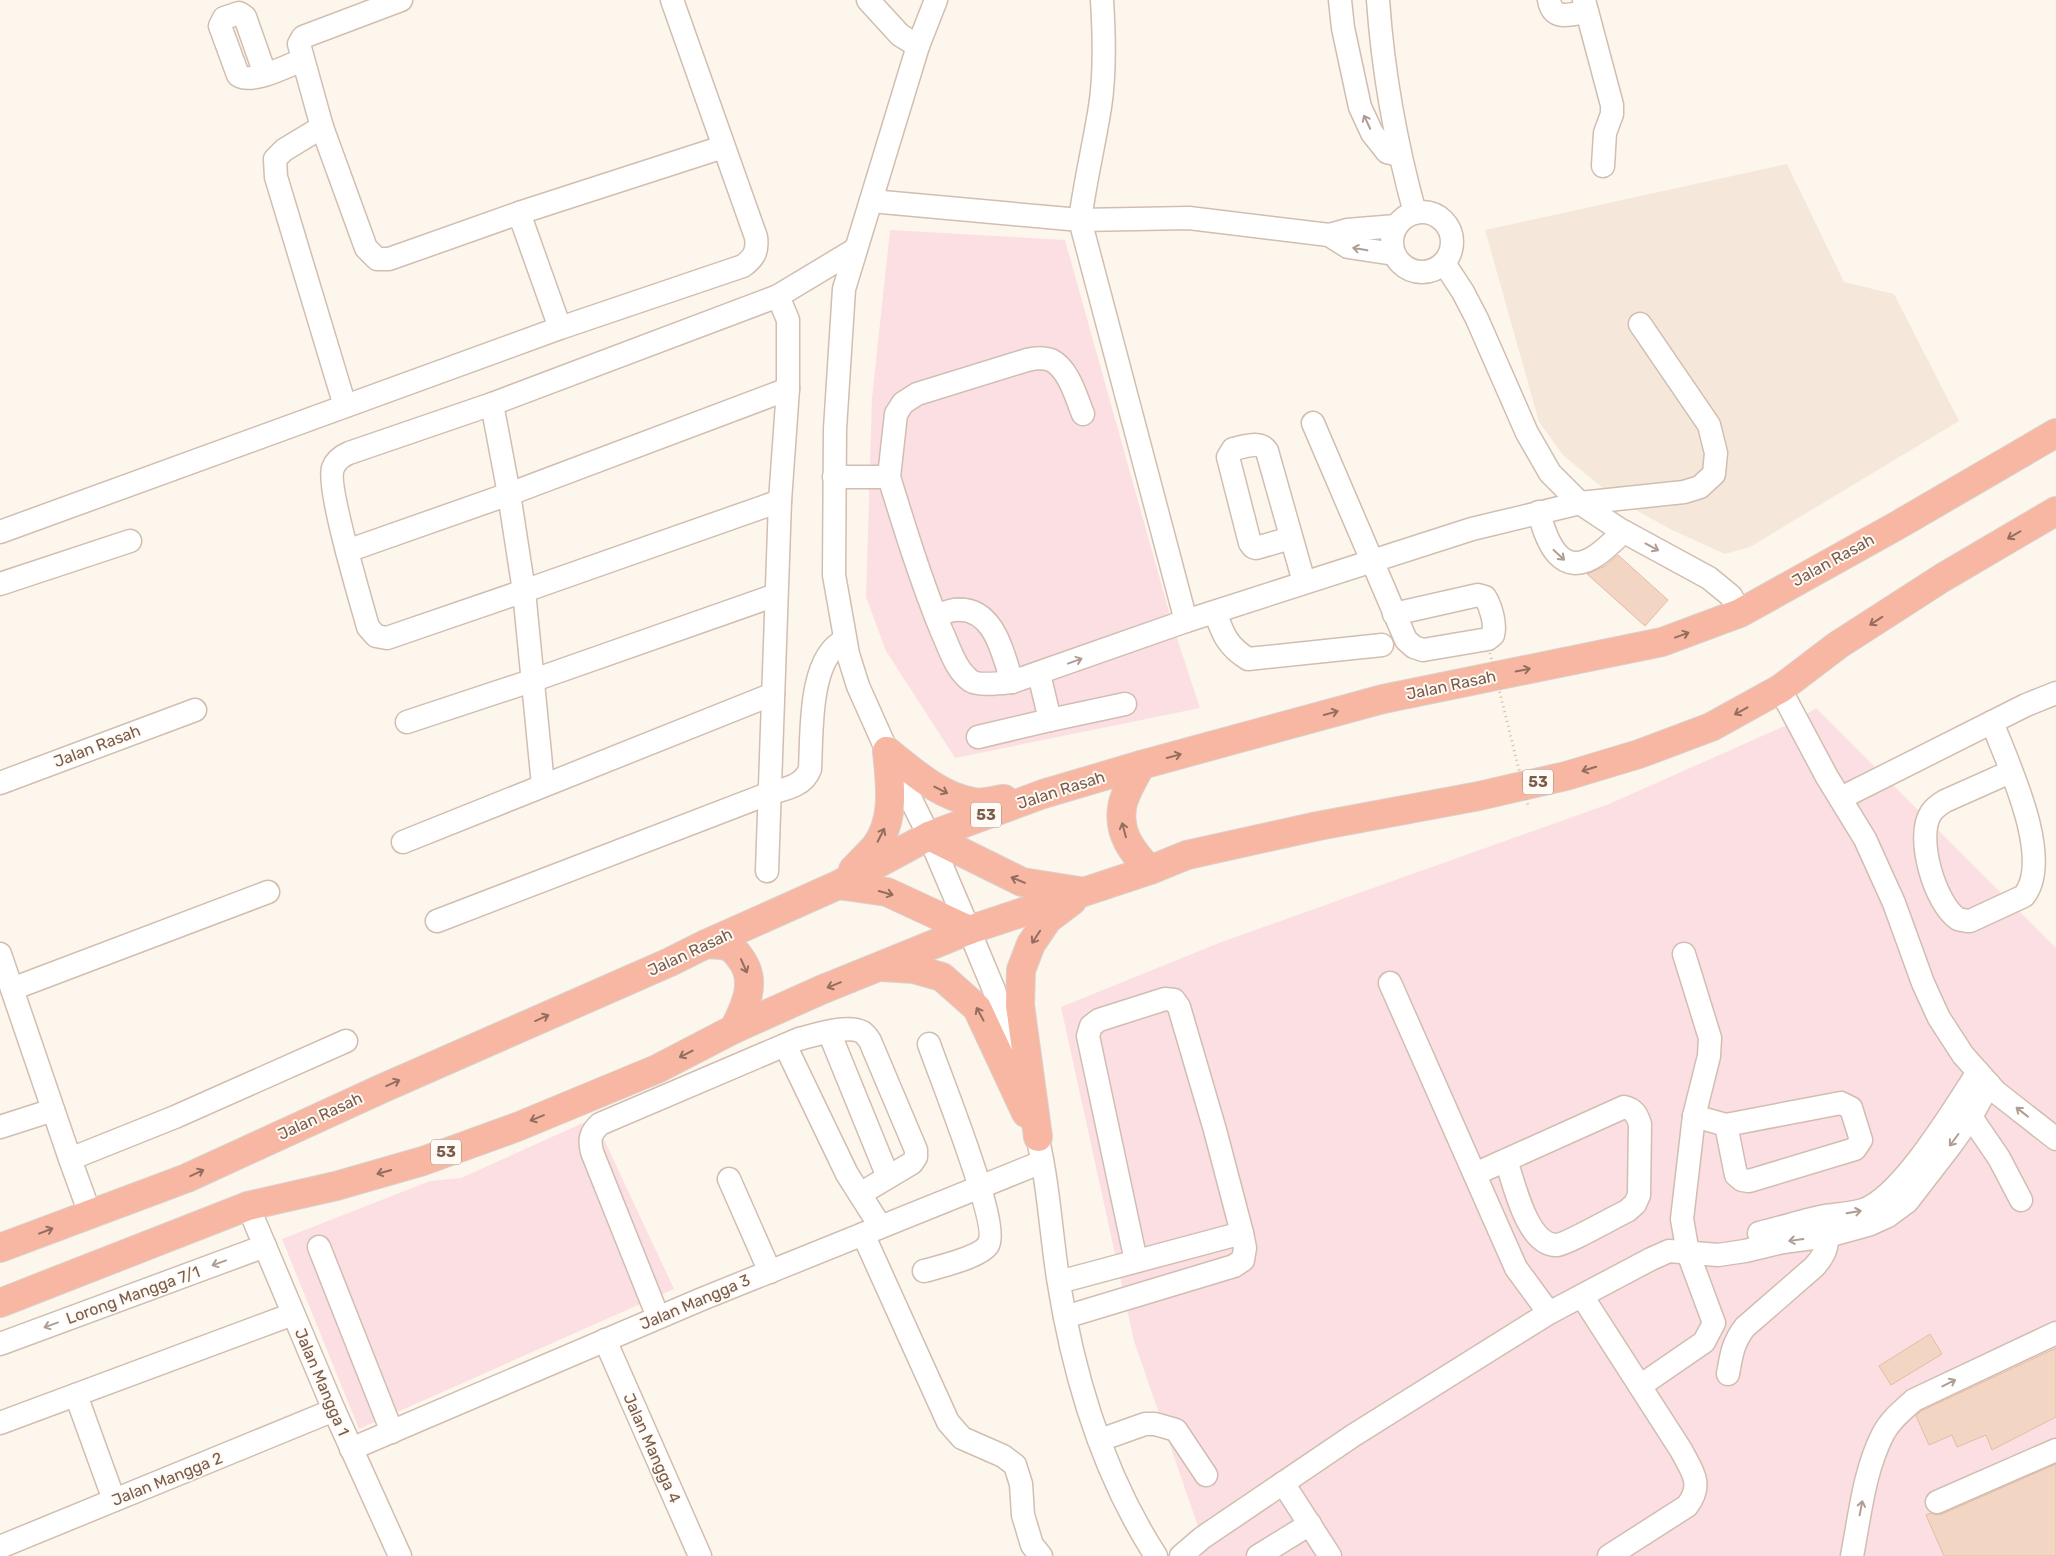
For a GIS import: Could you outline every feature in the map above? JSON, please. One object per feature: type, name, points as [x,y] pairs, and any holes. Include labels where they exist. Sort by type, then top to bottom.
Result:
[{"type":"highway","name":"Jalan Rasah","points":[[0,1248],[187,1178],[381,1089],[661,966],[838,885],[929,836],[1043,794],[1141,765],[1383,699],[1662,642],[1740,613],[2056,434]]},
{"type":"highway","name":"53","points":[[0,1303],[248,1206],[336,1186],[422,1161],[517,1126],[657,1069],[734,1029],[969,930],[1196,853],[1318,826],[1479,796],[1566,776],[1639,754],[1710,727],[1780,689],[1838,646],[1942,578],[2052,514]]},
{"type":"highway","points":[[887,751],[928,783],[947,794],[975,802],[1043,794]]},
{"type":"highway","points":[[838,885],[875,846],[888,821],[890,790],[887,751]]},
{"type":"highway","points":[[1141,765],[1122,807],[1122,825],[1127,842],[1136,856],[1150,870]]},
{"type":"highway","points":[[929,836],[1022,882],[1083,892]]},
{"type":"highway","points":[[838,885],[887,892],[969,930]]},
{"type":"highway","points":[[1040,1150],[1020,1005],[1021,970],[1031,944],[1048,919],[1083,892]]},
{"type":"highway","points":[[706,944],[728,947],[738,954],[749,978],[749,993],[734,1029]]},
{"type":"highway","points":[[879,967],[914,969],[942,978],[977,1008],[1040,1150]]},
{"type":"street","points":[[401,0],[304,37],[299,44],[322,128],[366,248],[377,258],[389,259],[519,213],[723,148]]},
{"type":"street","points":[[0,532],[560,328],[743,266],[751,260],[756,253],[756,237],[672,0]]},
{"type":"street","points":[[868,0],[900,35],[918,46]]},
{"type":"street","points":[[936,0],[918,46],[844,289],[835,428],[834,576],[845,640],[858,686],[887,751],[929,836],[994,990],[1040,1150],[1059,1282],[1077,1370],[1117,1485],[1153,1555]]},
{"type":"street","points":[[1102,0],[1104,30],[1100,105],[1080,220],[1186,621]]},
{"type":"street","points":[[1340,0],[1343,28],[1360,107],[1372,133],[1387,152],[1399,156]]},
{"type":"street","points":[[1378,0],[1381,34],[1399,156],[1415,213]]},
{"type":"street","points":[[1549,0],[1550,8],[1555,14],[1560,15],[1585,6],[1612,105],[1612,114],[1605,133],[1602,166]]},
{"type":"street","points":[[265,74],[302,60]]},
{"type":"street","points":[[322,128],[284,150],[275,159],[275,168],[276,177],[345,406]]},
{"type":"street","points":[[871,200],[1080,220],[1189,218],[1329,235],[1347,230],[1396,226]]},
{"type":"street","points":[[519,213],[560,328]]},
{"type":"street","points":[[1415,213],[1430,213],[1439,218],[1451,234],[1452,245],[1444,263],[1436,270],[1425,273],[1407,269],[1399,262],[1391,245],[1392,235],[1396,226],[1402,219],[1415,213]]},
{"type":"street","points":[[1329,235],[1348,246],[1394,254]]},
{"type":"street","points":[[780,501],[524,592],[387,638],[381,638],[371,632],[368,627],[347,551],[331,477],[336,461],[350,453],[492,404],[778,296],[856,249]]},
{"type":"street","points":[[1444,263],[1463,292],[1477,319],[1527,434],[1550,473],[1580,503],[1624,532],[1709,578],[1731,596],[1740,613]]},
{"type":"street","points":[[767,871],[780,501],[788,389],[788,320],[778,296]]},
{"type":"street","points":[[1082,414],[1074,391],[1060,368],[1052,360],[1040,358],[1027,360],[917,394],[903,403],[896,414],[889,476],[916,564],[936,616],[957,666],[972,682],[993,684],[1012,682],[1039,674],[1186,621],[1472,529],[1580,503],[1684,492],[1700,487],[1714,474],[1716,453],[1709,425],[1640,324]]},
{"type":"street","points":[[347,551],[509,494],[788,389]]},
{"type":"street","points":[[492,404],[509,494],[524,592],[543,785]]},
{"type":"street","points":[[1313,422],[1394,614]]},
{"type":"street","points":[[834,477],[889,476]]},
{"type":"street","points":[[1539,512],[1543,531],[1555,551],[1565,561],[1576,563],[1587,560],[1597,555],[1624,532]]},
{"type":"street","points":[[1291,538],[1304,582]]},
{"type":"street","points":[[0,584],[130,541]]},
{"type":"street","points":[[407,722],[534,680],[776,595]]},
{"type":"street","points":[[936,616],[952,610],[965,610],[979,616],[991,627],[998,640],[1012,682]]},
{"type":"street","points":[[1215,612],[1226,639],[1235,651],[1248,658],[1382,645]]},
{"type":"street","points":[[437,921],[770,793],[798,784],[808,776],[810,769],[815,686],[831,653],[840,642],[845,640]]},
{"type":"street","points":[[1039,674],[1050,720]]},
{"type":"street","points":[[1780,689],[1865,839],[1894,903],[1923,982],[1939,1018],[1963,1055],[1996,1092],[2056,1139]]},
{"type":"street","points":[[1841,798],[2026,705],[2056,693]]},
{"type":"street","points":[[403,842],[773,694]]},
{"type":"street","points":[[978,738],[1125,704]]},
{"type":"street","name":"Jalan Rasah","points":[[0,783],[195,710]]},
{"type":"street","points":[[1992,722],[2031,829],[2034,854],[2033,878],[2030,888],[2024,896],[1970,921],[1960,920],[1951,912],[1932,876],[1926,853],[1926,825],[1930,814],[1946,800],[2010,772]]},
{"type":"street","points":[[12,989],[268,892]]},
{"type":"street","points":[[0,954],[90,1214]]},
{"type":"street","points":[[1640,1386],[1704,1342],[1714,1323],[1688,1253],[1682,1220],[1694,1116],[1709,1056],[1710,1038],[1684,954]]},
{"type":"street","points":[[1390,983],[1516,1268],[1548,1314]]},
{"type":"street","points":[[1065,1317],[1234,1266],[1243,1260],[1245,1248],[1242,1233],[1179,1007],[1174,1000],[1165,999],[1099,1020],[1091,1026],[1088,1036],[1136,1261]]},
{"type":"street","points":[[658,1317],[592,1152],[591,1135],[600,1124],[785,1045],[829,1032],[854,1029],[863,1033],[870,1041],[916,1150],[916,1157],[912,1163],[860,1194]]},
{"type":"street","points":[[829,1032],[888,1178]]},
{"type":"street","points":[[70,1159],[175,1117],[346,1041]]},
{"type":"street","points":[[924,1271],[979,1253],[987,1247],[991,1238],[980,1187],[929,1044]]},
{"type":"street","points":[[785,1045],[847,1174],[875,1218],[871,1231],[948,1422],[962,1438],[1003,1456],[1016,1465],[1021,1484],[1024,1515],[1032,1545],[1041,1556]]},
{"type":"street","points":[[1180,1556],[1202,1538],[1354,1435],[1548,1314],[1651,1259],[1669,1251],[1688,1253],[1710,1243],[1741,1238],[1826,1226],[1868,1225],[1888,1216],[1907,1202],[1971,1118],[1984,1078]]},
{"type":"street","points":[[1826,1226],[1884,1199],[1902,1180],[1945,1123],[1984,1078]]},
{"type":"street","points":[[1694,1116],[1726,1125],[1841,1103],[1851,1108],[1862,1140],[1855,1149],[1749,1181],[1742,1180],[1736,1175],[1726,1125]]},
{"type":"street","points":[[1475,1174],[1506,1160],[1624,1107],[1631,1109],[1637,1115],[1640,1124],[1640,1195],[1636,1204],[1627,1211],[1559,1245],[1543,1242],[1530,1227],[1506,1160]]},
{"type":"street","points":[[0,1128],[53,1110]]},
{"type":"street","points":[[1971,1118],[1986,1136],[2021,1200]]},
{"type":"street","name":"Jalan Mangga 3","points":[[351,1449],[658,1317],[980,1187],[1040,1150]]},
{"type":"street","points":[[729,1179],[770,1272]]},
{"type":"street","name":"Jalan Mangga 1","points":[[248,1206],[334,1410],[400,1556]]},
{"type":"street","points":[[1728,1374],[1733,1346],[1745,1327],[1824,1256],[1828,1246],[1826,1226]]},
{"type":"street","points":[[1059,1282],[1242,1233]]},
{"type":"street","name":"Lorong Mangga 7/1","points":[[0,1344],[265,1246]]},
{"type":"street","points":[[319,1248],[392,1432]]},
{"type":"street","points":[[1582,1296],[1682,1450],[1694,1474],[1696,1487],[1694,1497],[1687,1506],[1609,1556]]},
{"type":"street","points":[[0,1423],[293,1314]]},
{"type":"street","points":[[1852,1556],[1867,1478],[1883,1433],[1895,1417],[1914,1400],[2056,1333]]},
{"type":"street","name":"Jalan Mangga 4","points":[[605,1340],[700,1556]]},
{"type":"street","points":[[76,1394],[114,1500]]},
{"type":"street","name":"Jalan Mangga 2","points":[[0,1547],[334,1410]]},
{"type":"street","points":[[1100,1440],[1145,1424],[1155,1424],[1176,1430],[1206,1475]]},
{"type":"street","points":[[1937,1502],[2056,1450]]},
{"type":"street","points":[[1283,1483],[1330,1556]]},
{"type":"street","points":[[1258,1556],[1310,1524]]},
{"type":"path","points":[[1490,653],[1528,806]]},
{"type":"shaded area","points":[[1787,164],[1844,282],[1894,294],[1959,421],[1750,547],[1725,554],[1670,529],[1616,499],[1563,455],[1539,422],[1485,230]]},
{"type":"shaded area","points":[[890,230],[1065,240],[1173,626],[1200,708],[955,758],[886,651],[866,597],[872,398]]},
{"type":"shaded area","points":[[1816,708],[2056,948],[2056,1556],[1202,1556],[1202,1538],[1134,1341],[1061,1007],[1219,943],[1609,804],[1796,721]]},
{"type":"shaded area","points":[[594,1118],[674,1289],[359,1429],[282,1239],[430,1181],[461,1178]]},
{"type":"building","points":[[1618,555],[1668,600],[1645,626],[1587,574],[1605,566]]},
{"type":"building","points":[[1930,1334],[1942,1354],[1891,1385],[1879,1366]]},
{"type":"building","points":[[2056,1348],[2056,1417],[1992,1450],[1986,1435],[1957,1447],[1952,1435],[1929,1445],[1916,1416],[1921,1411]]},
{"type":"building","points":[[2056,1464],[2056,1556],[1944,1556],[1926,1515],[1931,1513],[1936,1515],[1942,1514]]}]
